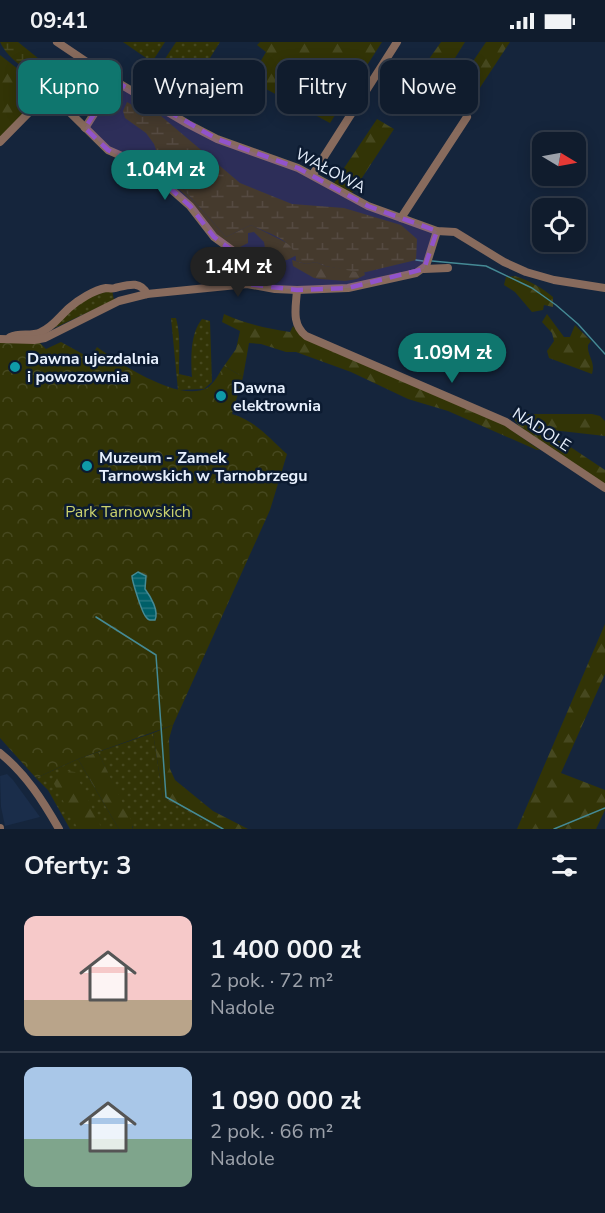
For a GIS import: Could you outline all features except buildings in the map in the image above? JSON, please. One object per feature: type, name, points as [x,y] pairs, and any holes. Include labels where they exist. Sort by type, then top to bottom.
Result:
[{"type":"street","name":"WAŁOWA","points":[[57,42],[84,60]]},
{"type":"street","points":[[313,174],[398,42]]},
{"type":"street","name":"WAŁOWA","points":[[121,85],[217,139],[313,174],[368,206],[437,231],[455,232],[504,262],[526,272],[554,280],[605,288]]},
{"type":"street","points":[[0,142],[49,92],[108,150],[140,164],[156,176],[190,206],[213,237],[250,263],[252,267],[248,284]]},
{"type":"street","points":[[86,128],[95,114]]},
{"type":"street","points":[[401,218],[447,144],[467,117]]},
{"type":"street","points":[[424,269],[437,231]]},
{"type":"street","points":[[4,339],[45,338],[119,302],[147,294],[248,284],[297,290],[348,288],[416,273],[424,269],[448,268]]},
{"type":"street","points":[[4,339],[20,334],[32,335],[41,332],[79,300],[105,288],[113,289],[128,284],[137,285],[144,288],[147,294]]},
{"type":"street","name":"NADOLE","points":[[297,290],[296,322],[297,327],[306,336],[507,422],[605,488]]},
{"type":"street","points":[[0,753],[14,765],[37,792],[59,829]]},
{"type":"highlighted area","points":[[115,81],[217,139],[298,168],[368,206],[437,231],[424,269],[348,288],[297,290],[247,284],[253,266],[214,237],[190,206],[156,176],[108,150],[85,128]]},
{"type":"shaded area","points":[[138,572],[146,576],[145,589],[155,608],[155,620],[147,618],[140,604],[132,576]]},
{"type":"shaded area","points":[[7,774],[40,817],[5,826],[1,807],[0,776]]},
{"type":"green space","points":[[0,42],[18,42],[40,60],[18,60],[18,63],[5,51]]},
{"type":"green space","points":[[123,42],[165,42],[153,60],[149,60]]},
{"type":"green space","points":[[176,42],[220,42],[209,60],[164,60]]},
{"type":"green space","points":[[260,42],[382,42],[368,64],[368,60],[277,60],[277,95],[265,90],[265,60],[261,60],[266,52],[257,45]]},
{"type":"green space","points":[[441,42],[465,42],[455,58],[428,60]]},
{"type":"green space","points":[[486,42],[510,42],[478,91],[478,60],[474,60]]},
{"type":"green space","points":[[0,55],[18,69],[18,114],[22,114],[0,138]]},
{"type":"green space","points":[[127,102],[133,105],[133,114],[161,116],[240,183],[292,204],[344,208],[401,225],[417,239],[416,260],[362,273],[316,262],[306,264],[296,261],[292,248],[286,242],[251,225],[226,237],[161,164],[154,144],[146,133],[125,118],[123,111]]},
{"type":"green space","points":[[313,114],[336,114],[330,123]]},
{"type":"green space","points":[[377,119],[394,129],[352,193],[334,183]]},
{"type":"green space","points":[[162,168],[226,237],[251,225],[291,245],[297,255],[279,261],[275,252],[265,248],[264,242],[254,232],[248,233],[248,243],[236,249],[219,237],[186,196],[166,177]]},
{"type":"green space","points":[[292,260],[306,264],[316,262],[325,266],[364,272],[365,275],[345,281],[314,278],[293,266]]},
{"type":"green space","points":[[515,276],[526,280],[553,297],[553,307],[544,305],[543,310],[532,312],[515,292],[504,285],[506,277]]},
{"type":"green space","points":[[112,290],[114,300],[50,330],[85,298]]},
{"type":"green space","points":[[224,314],[248,323],[290,332],[293,326],[302,336],[497,420],[540,450],[448,411],[408,399],[351,372],[296,352],[286,352],[261,344],[249,343],[243,377],[224,366],[236,349],[240,331],[222,322]]},
{"type":"green space","points":[[547,314],[564,337],[570,337],[575,325],[591,341],[588,349],[593,366],[592,374],[549,358],[547,351],[554,341],[552,333],[542,322]]},
{"type":"green space","points":[[171,318],[176,318],[179,332],[179,374],[192,377],[195,332],[202,319],[210,321],[212,382],[204,389],[178,390]]},
{"type":"green space","name":"Park Tarnowskich","points":[[0,342],[40,343],[46,349],[61,342],[90,358],[97,347],[134,371],[166,386],[181,390],[195,391],[207,388],[224,366],[243,377],[232,414],[255,426],[287,454],[270,510],[173,725],[78,759],[36,778],[0,738]]},
{"type":"green space","points":[[510,414],[592,414],[600,416],[605,421],[605,436],[534,428],[569,446],[605,470],[605,485],[519,426]]},
{"type":"green space","points":[[605,624],[605,674],[561,773],[605,790],[605,810],[596,829],[517,829]]},
{"type":"green space","points":[[173,725],[169,739],[170,769],[175,780],[213,811],[248,829],[220,829],[163,798],[153,733]]},
{"type":"green space","points":[[153,733],[163,798],[220,829],[132,829],[98,752]]},
{"type":"green space","points":[[98,752],[133,824],[132,829],[119,829],[78,759]]},
{"type":"green space","points":[[78,759],[119,829],[70,829],[48,790],[36,778]]},
{"type":"green space","points":[[66,771],[75,772],[102,829],[78,829],[52,780]]},
{"type":"waterway","points":[[416,260],[423,261]]},
{"type":"waterway","points":[[432,261],[486,266],[532,288],[578,324],[605,354]]},
{"type":"waterway","points":[[96,617],[156,655],[166,797],[223,829]]},
{"type":"waterway","points":[[554,829],[605,808]]},
{"type":"place","name":"Dawna ujezdalnia i powozownia","points":[[15,367]]},
{"type":"place","name":"Dawna elektrownia","points":[[221,396]]},
{"type":"place","name":"Muzeum - Zamek Tarnowskich w Tarnobrzegu","points":[[87,466]]}]
